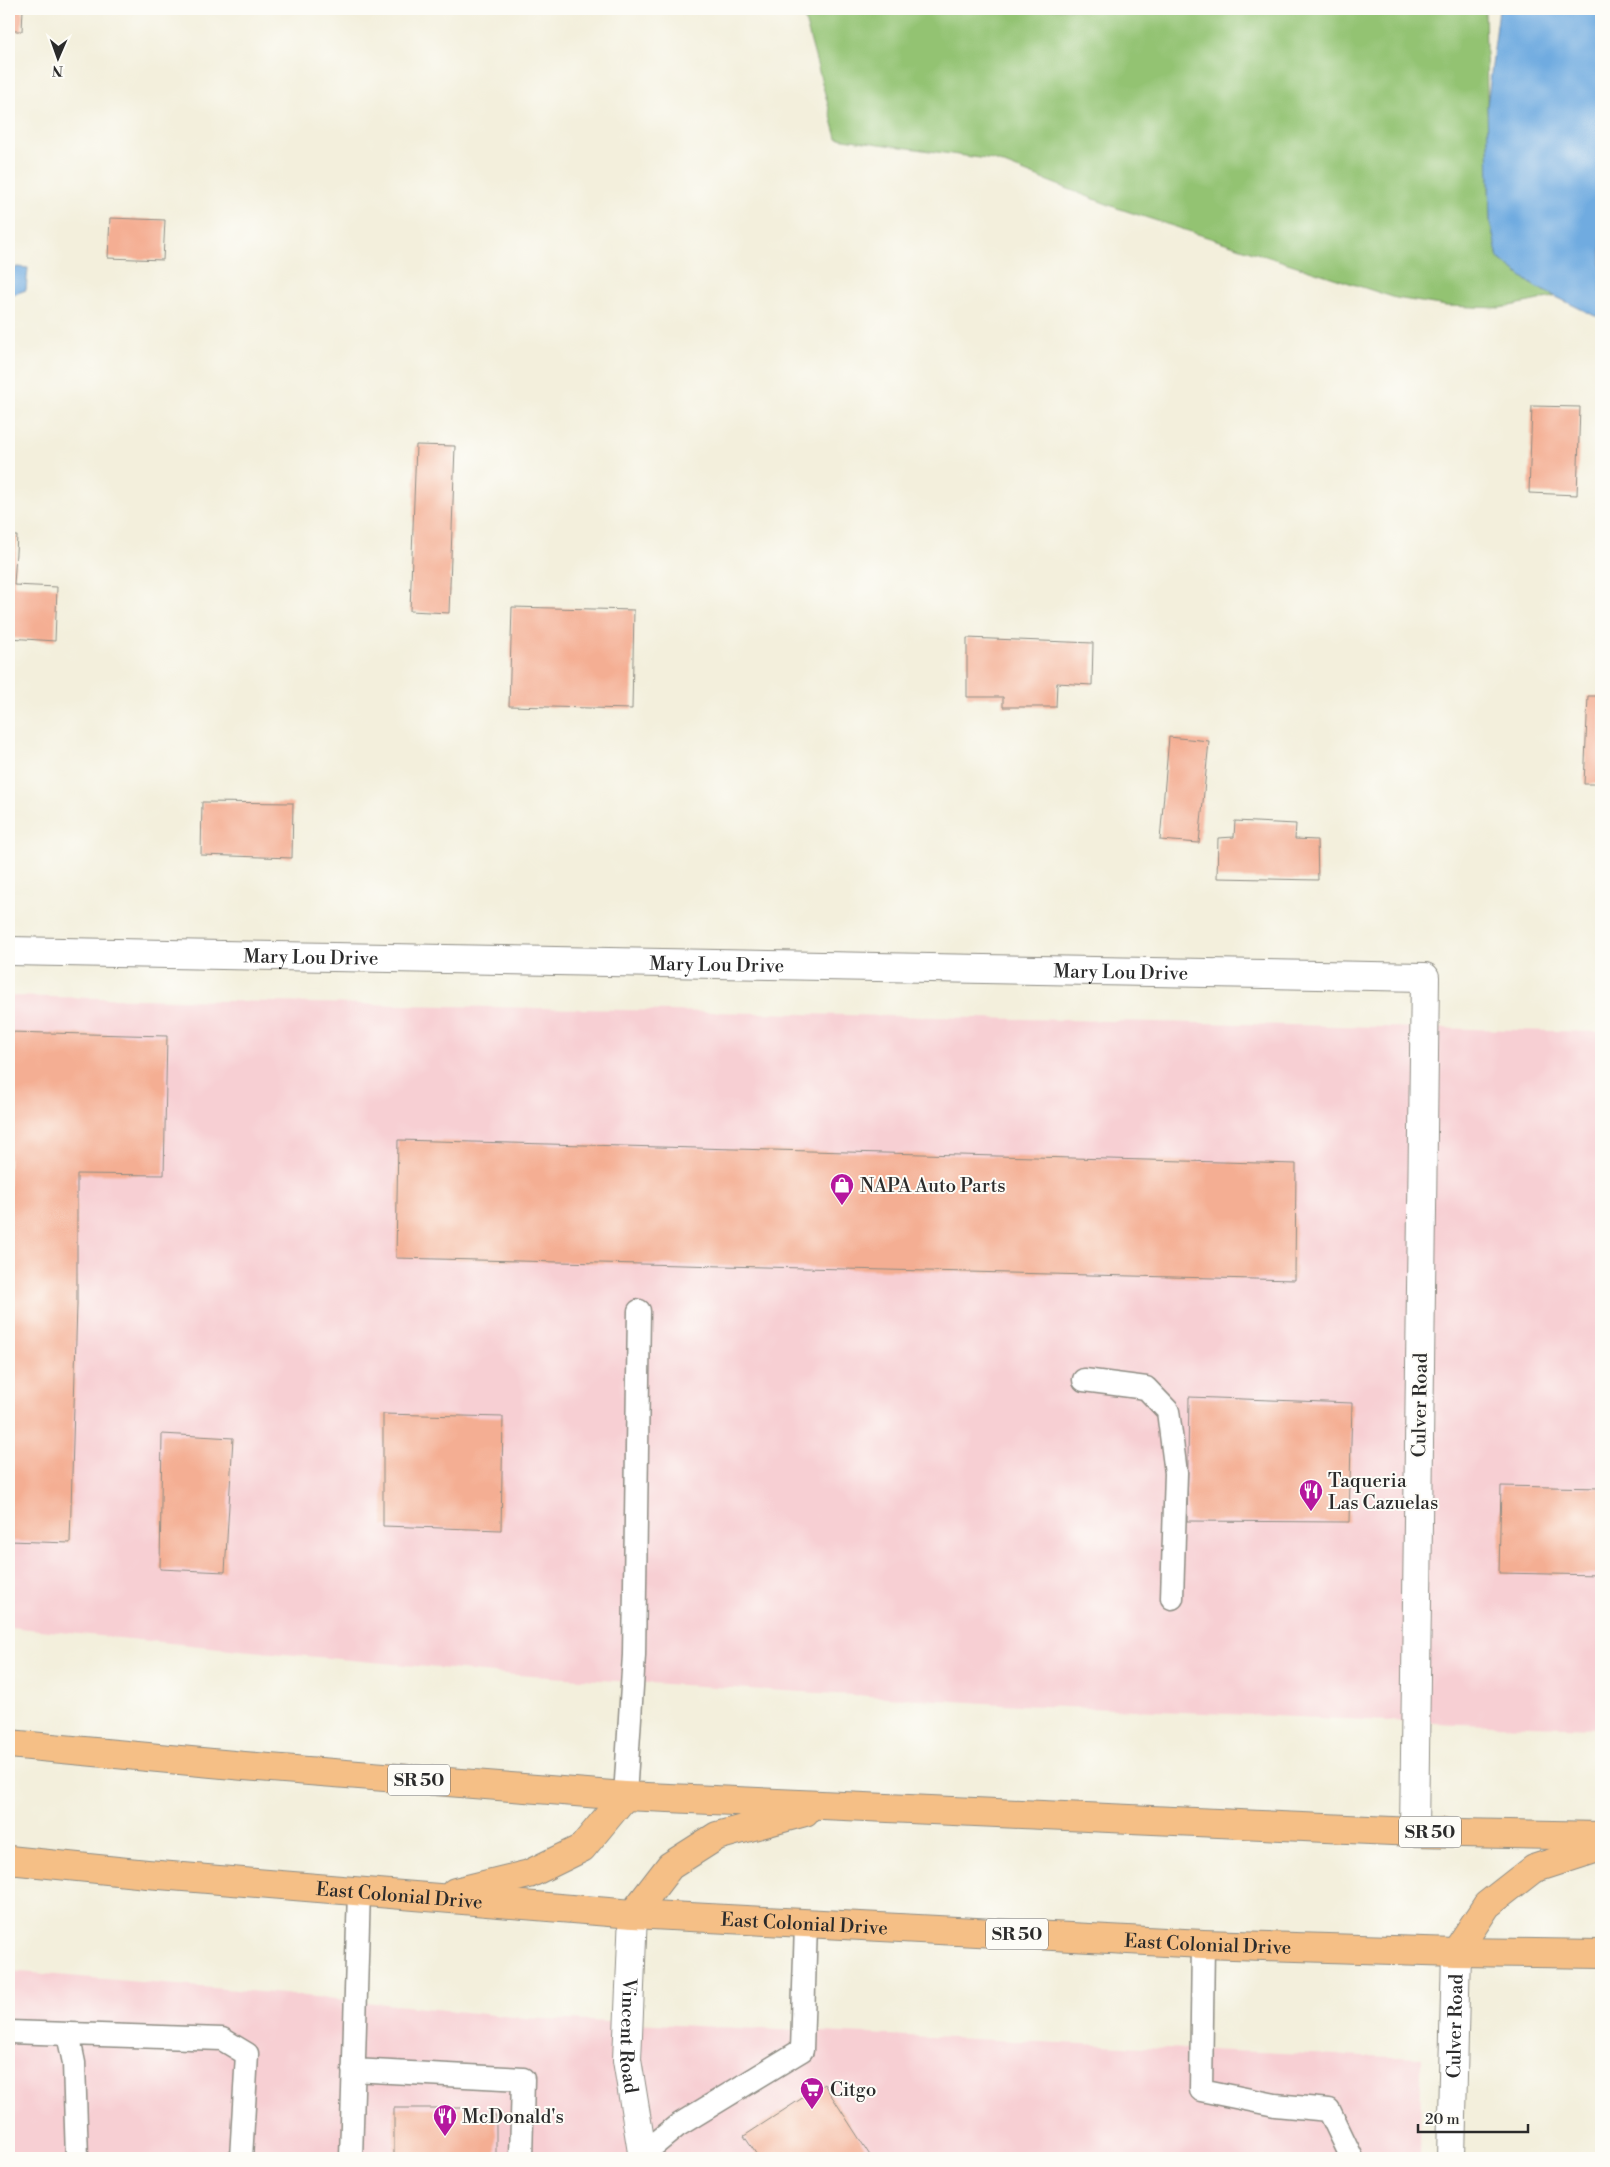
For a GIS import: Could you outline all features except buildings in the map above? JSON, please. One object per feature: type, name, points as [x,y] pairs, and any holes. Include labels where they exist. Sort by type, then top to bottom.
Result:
[{"type":"highway","name":"SR 50","points":[[9,1744],[244,1766],[625,1796],[1414,1832],[1601,1836]]},
{"type":"highway","points":[[434,1898],[529,1874],[582,1848],[625,1796]]},
{"type":"highway","points":[[633,1914],[670,1866],[717,1836],[830,1805]]},
{"type":"highway","points":[[1456,1952],[1486,1905],[1533,1869],[1601,1847]]},
{"type":"highway","name":"East Colonial Drive","points":[[9,1860],[147,1874],[633,1914],[1203,1944],[1456,1952],[1601,1954]]},
{"type":"street","name":"Mary Lou Drive","points":[[9,951],[1424,977]]},
{"type":"street","name":"Culver Road","points":[[1414,1832],[1424,977]]},
{"type":"street","name":"Vincent Road","points":[[633,1914],[627,2060],[643,2157]]},
{"type":"street","name":"Culver Road","points":[[1451,2158],[1456,1952]]},
{"type":"lane","points":[[625,1796],[634,1656],[639,1311]]},
{"type":"lane","points":[[1084,1380],[1146,1388],[1168,1411],[1176,1473],[1172,1598]]},
{"type":"lane","points":[[351,2158],[359,1891]]},
{"type":"lane","points":[[643,2157],[677,2126],[802,2050],[806,1924]]},
{"type":"lane","points":[[1203,1944],[1201,2090],[1275,2106],[1330,2110],[1352,2158]]},
{"type":"lane","points":[[9,2032],[222,2039],[247,2054],[241,2158]]},
{"type":"lane","points":[[68,2034],[74,2063],[77,2158]]},
{"type":"lane","points":[[353,2070],[523,2079],[521,2158]]},
{"type":"shaded area","points":[[9,996],[1601,1032],[1601,1728],[1457,1724],[1019,1705],[516,1675],[9,1627]]},
{"type":"shaded area","points":[[9,1971],[296,1995],[525,2018],[1230,2051],[1421,2058],[1420,2158],[9,2158]]},
{"type":"green space","points":[[802,9],[1485,9],[1490,220],[1498,258],[1534,286],[1558,296],[1500,308],[1446,306],[1396,298],[1117,208],[994,160],[837,138]]},
{"type":"water","points":[[1499,9],[1601,9],[1601,316],[1595,316],[1534,286],[1498,258],[1490,220],[1487,106]]},
{"type":"water","points":[[17,267],[28,268],[26,290],[9,296],[9,273]]},
{"type":"place","name":"NAPA Auto Parts","points":[[842,1206]]},
{"type":"place","name":"Taqueria Las Cazuelas","points":[[1311,1512]]},
{"type":"place","name":"Citgo","points":[[812,2110]]},
{"type":"place","name":"McDonald's","points":[[445,2137]]}]
